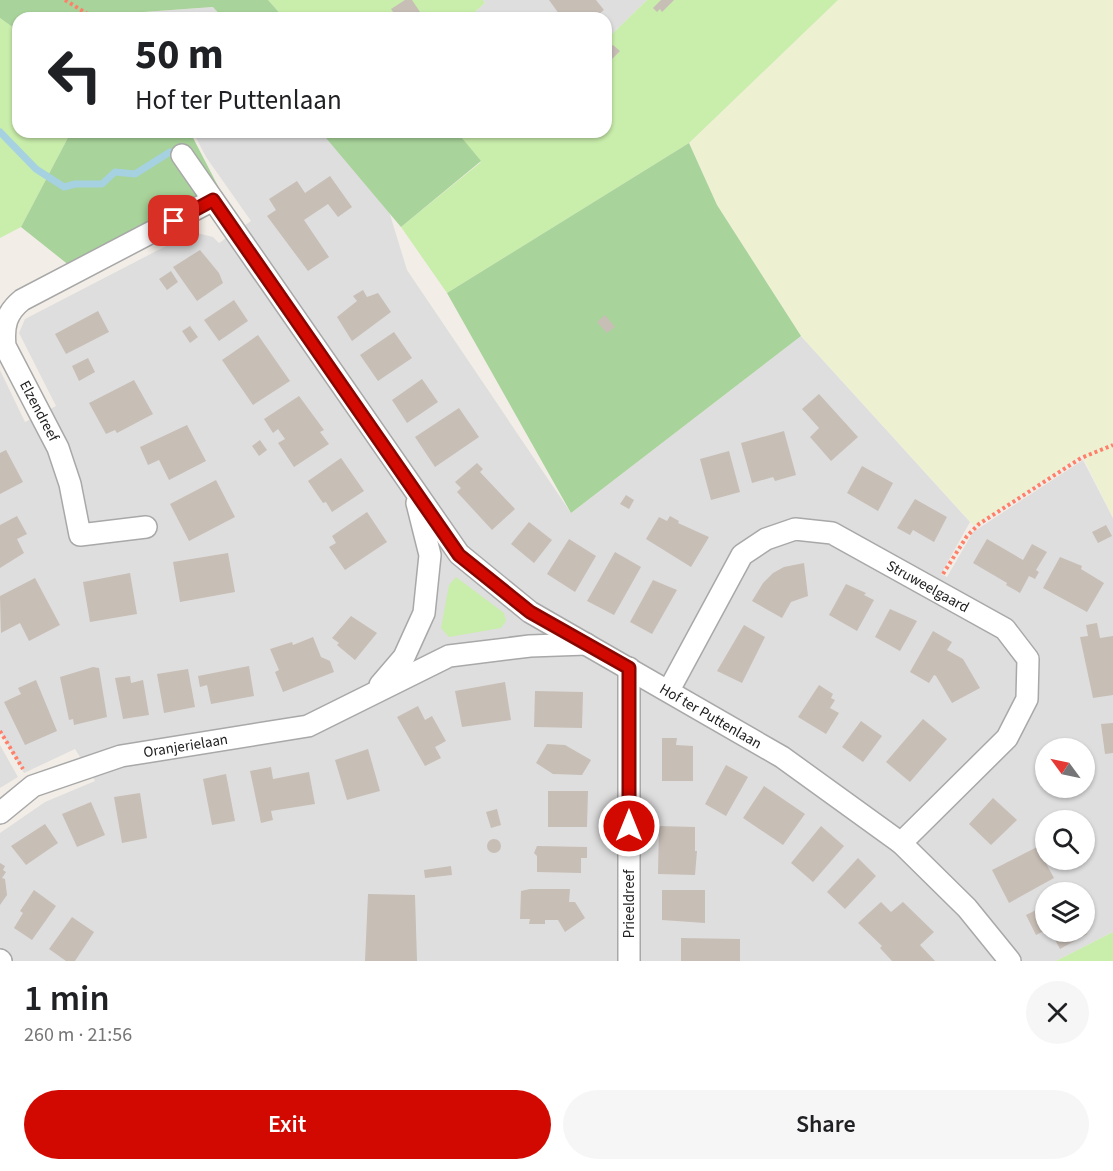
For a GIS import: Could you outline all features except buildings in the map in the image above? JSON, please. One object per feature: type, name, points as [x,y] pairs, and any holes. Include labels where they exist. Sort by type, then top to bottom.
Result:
[{"type":"street","name":"Hof ter Puttenlaan","points":[[182,155],[459,555],[530,612],[782,756],[901,843],[967,908],[1010,961]]},
{"type":"street","name":"Elzendreef","points":[[146,526],[80,535],[70,484],[58,448],[5,346],[3,330],[11,309],[22,300],[213,200]]},
{"type":"street","name":"Oranjerielaan","points":[[376,690],[404,657],[424,613],[430,555],[413,489]]},
{"type":"street","name":"Struweelgaard","points":[[669,690],[742,555],[766,539],[795,529],[831,533],[1005,629],[1028,659],[1027,699],[1007,738],[901,843]]},
{"type":"street","name":"Oranjerielaan","points":[[0,813],[33,786],[121,756],[308,726],[376,690],[449,656],[530,646],[586,644]]},
{"type":"street","name":"Prieeldreef","points":[[629,668],[629,961]]},
{"type":"path","points":[[65,0],[84,12]]},
{"type":"path","points":[[932,589],[966,536],[979,524],[1081,458],[1113,445]]},
{"type":"path","points":[[0,731],[33,786]]},
{"type":"shaded area","points":[[483,0],[647,0],[612,34],[612,12],[475,12],[485,3]]},
{"type":"shaded area","points":[[214,7],[218,12],[142,12]]},
{"type":"shaded area","points":[[196,138],[355,138],[373,159],[407,270],[571,513],[801,336],[970,522],[941,574],[947,577],[973,532],[1083,460],[1113,518],[1113,932],[1095,941],[1095,882],[1035,882],[1035,942],[1093,942],[1056,961],[0,961],[0,833],[45,802],[95,781],[75,749],[24,773],[0,731],[0,370],[25,422],[56,406],[19,333],[25,319],[193,232],[213,237],[219,243],[251,221],[206,157]]},
{"type":"shaded area","points":[[0,745],[18,777],[0,788]]},
{"type":"green space","points":[[0,0],[268,0],[279,12],[218,12],[213,7],[143,12],[12,12],[12,27],[0,18]]},
{"type":"green space","points":[[268,0],[483,0],[485,3],[475,12],[279,12]]},
{"type":"green space","points":[[647,0],[838,0],[689,143],[447,293],[401,227],[481,162],[462,138],[612,138],[612,34]]},
{"type":"green space","points":[[838,0],[1113,0],[1113,518],[1082,455],[974,526],[801,336],[717,205],[689,143]]},
{"type":"green space","points":[[0,18],[12,27],[12,138],[68,138],[21,227],[0,238]]},
{"type":"green space","points":[[68,138],[193,138],[219,188],[70,266],[21,227]]},
{"type":"green space","points":[[326,138],[462,138],[481,161],[401,227]]},
{"type":"green space","points":[[689,143],[717,205],[801,336],[571,513],[447,293]]},
{"type":"green space","points":[[456,577],[504,613],[506,621],[501,628],[449,637],[441,628],[449,585]]},
{"type":"green space","points":[[1113,932],[1113,961],[1056,961],[1095,942]]},
{"type":"waterway","points":[[0,132],[36,169],[64,187],[75,184],[102,184],[115,172],[135,174],[170,152]]},
{"type":"route","points":[[174,221],[213,200],[459,555],[530,612],[629,668],[629,826]]}]
